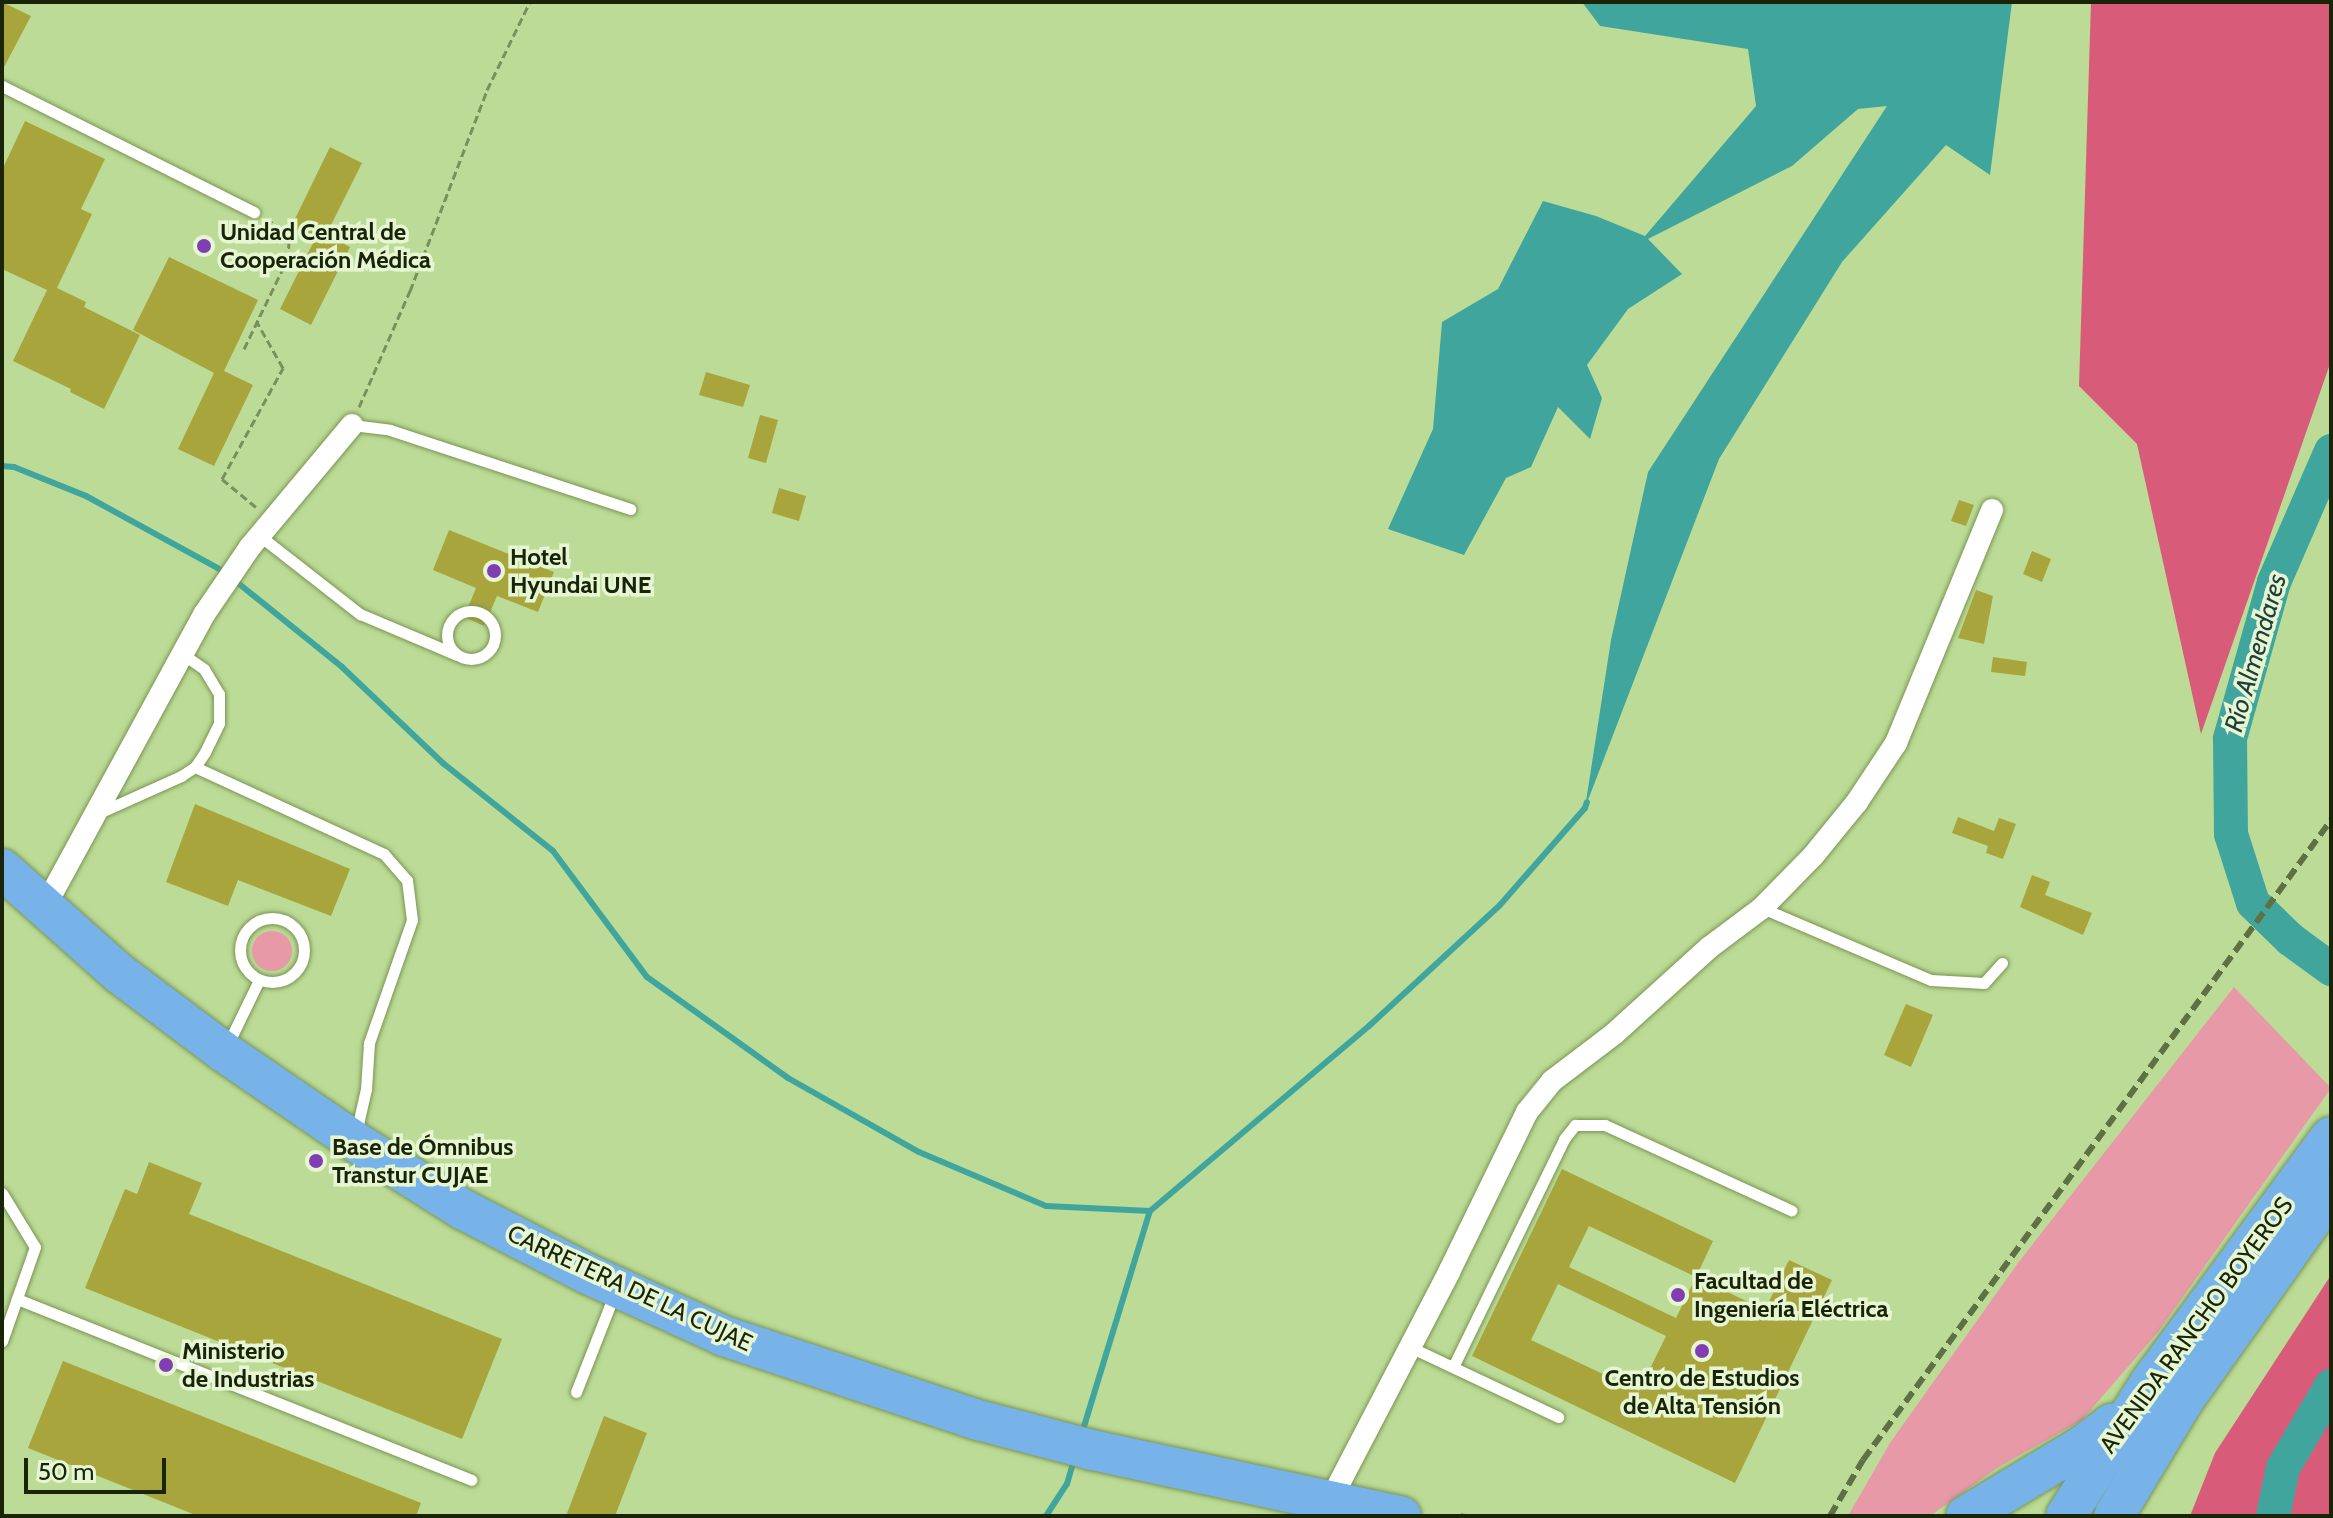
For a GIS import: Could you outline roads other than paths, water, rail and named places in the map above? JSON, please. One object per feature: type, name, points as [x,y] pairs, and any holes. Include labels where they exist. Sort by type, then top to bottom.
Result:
[{"type":"highway","name":"CARRETERA DE LA CUJAE","points":[[6,881],[44,908],[120,974],[224,1052],[354,1141],[462,1209],[617,1287],[724,1336],[904,1397],[1036,1436],[1401,1516]]},
{"type":"highway","name":"AVENIDA RANCHO BOYEROS","points":[[2114,1516],[2167,1392],[2330,1139]]},
{"type":"highway","name":"AVENIDA RANCHO BOYEROS","points":[[2066,1516],[2331,1193]]},
{"type":"highway","points":[[1966,1516],[2167,1392]]},
{"type":"highway","points":[[2145,1516],[2167,1392]]},
{"type":"street","points":[[44,908],[181,653],[241,561],[352,425]]},
{"type":"street","points":[[1330,1501],[1527,1112],[1552,1081],[1615,1033],[1710,947],[1762,908],[1813,856],[1857,802],[1896,743],[1992,510]]},
{"type":"lane","points":[[2,86],[254,212]]},
{"type":"lane","points":[[352,425],[390,430],[630,509]]},
{"type":"lane","points":[[266,528],[360,614],[457,655],[479,658],[491,648],[493,626],[482,613],[466,611],[451,619],[446,635],[457,655]]},
{"type":"lane","points":[[96,814],[195,767],[219,723],[222,707],[212,680],[181,653]]},
{"type":"lane","points":[[195,767],[384,854],[407,880],[412,920],[369,1043],[366,1089],[354,1141]]},
{"type":"lane","points":[[1762,908],[1931,980],[1984,983],[2002,963]]},
{"type":"lane","points":[[269,918],[289,923],[302,939],[303,960],[290,977],[280,982],[259,980],[251,974],[240,956],[243,935],[250,927],[269,918]]},
{"type":"lane","points":[[224,1052],[259,980]]},
{"type":"lane","points":[[1453,1367],[1564,1139],[1575,1125],[1605,1125],[1791,1210]]},
{"type":"lane","points":[[2,1193],[35,1247],[2,1341]]},
{"type":"lane","points":[[576,1392],[617,1287]]},
{"type":"lane","points":[[17,1299],[471,1480]]},
{"type":"lane","points":[[1410,1347],[1558,1417]]},
{"type":"water","points":[[1582,2],[2012,2],[1990,175],[1946,145],[1842,262],[1719,459],[1585,808],[1611,640],[1648,472],[1887,106],[1858,109],[1792,166],[1648,239],[1682,274],[1628,309],[1587,365],[1602,398],[1590,439],[1558,407],[1531,467],[1506,478],[1464,555],[1388,529],[1433,429],[1442,322],[1498,289],[1543,201],[1596,216],[1645,236],[1756,106],[1748,49],[1600,26]]},
{"type":"waterway","name":"Río Almendares","points":[[2331,451],[2274,582],[2230,739],[2231,834],[2253,903],[2290,939],[2331,969]]},
{"type":"waterway","points":[[2,466],[14,467],[86,496],[225,572]]},
{"type":"waterway","points":[[233,579],[342,667],[444,764],[553,851],[647,977],[788,1078],[919,1152],[1046,1206],[1150,1211]]},
{"type":"waterway","points":[[1082,1433],[1150,1211],[1369,1026],[1500,905],[1587,802]]},
{"type":"waterway","name":"Río Almendares","points":[[2273,1516],[2283,1468],[2331,1386]]},
{"type":"waterway","points":[[1046,1516],[1067,1484],[1074,1459]]},
{"type":"railway","points":[[1830,1516],[1863,1460],[2331,820]]},
{"type":"place","name":"Unidad Central de Cooperación Médica","points":[[204,246]]},
{"type":"place","name":"Hotel Hyundai UNE","points":[[494,571]]},
{"type":"place","name":"Base de Ómnibus Transtur CUJAE","points":[[316,1161]]},
{"type":"place","name":"Facultad de Ingeniería Eléctrica","points":[[1678,1295]]},
{"type":"place","name":"Centro de Estudios de Alta Tensión","points":[[1702,1351]]},
{"type":"place","name":"Ministerio de Industrias","points":[[166,1365]]}]
